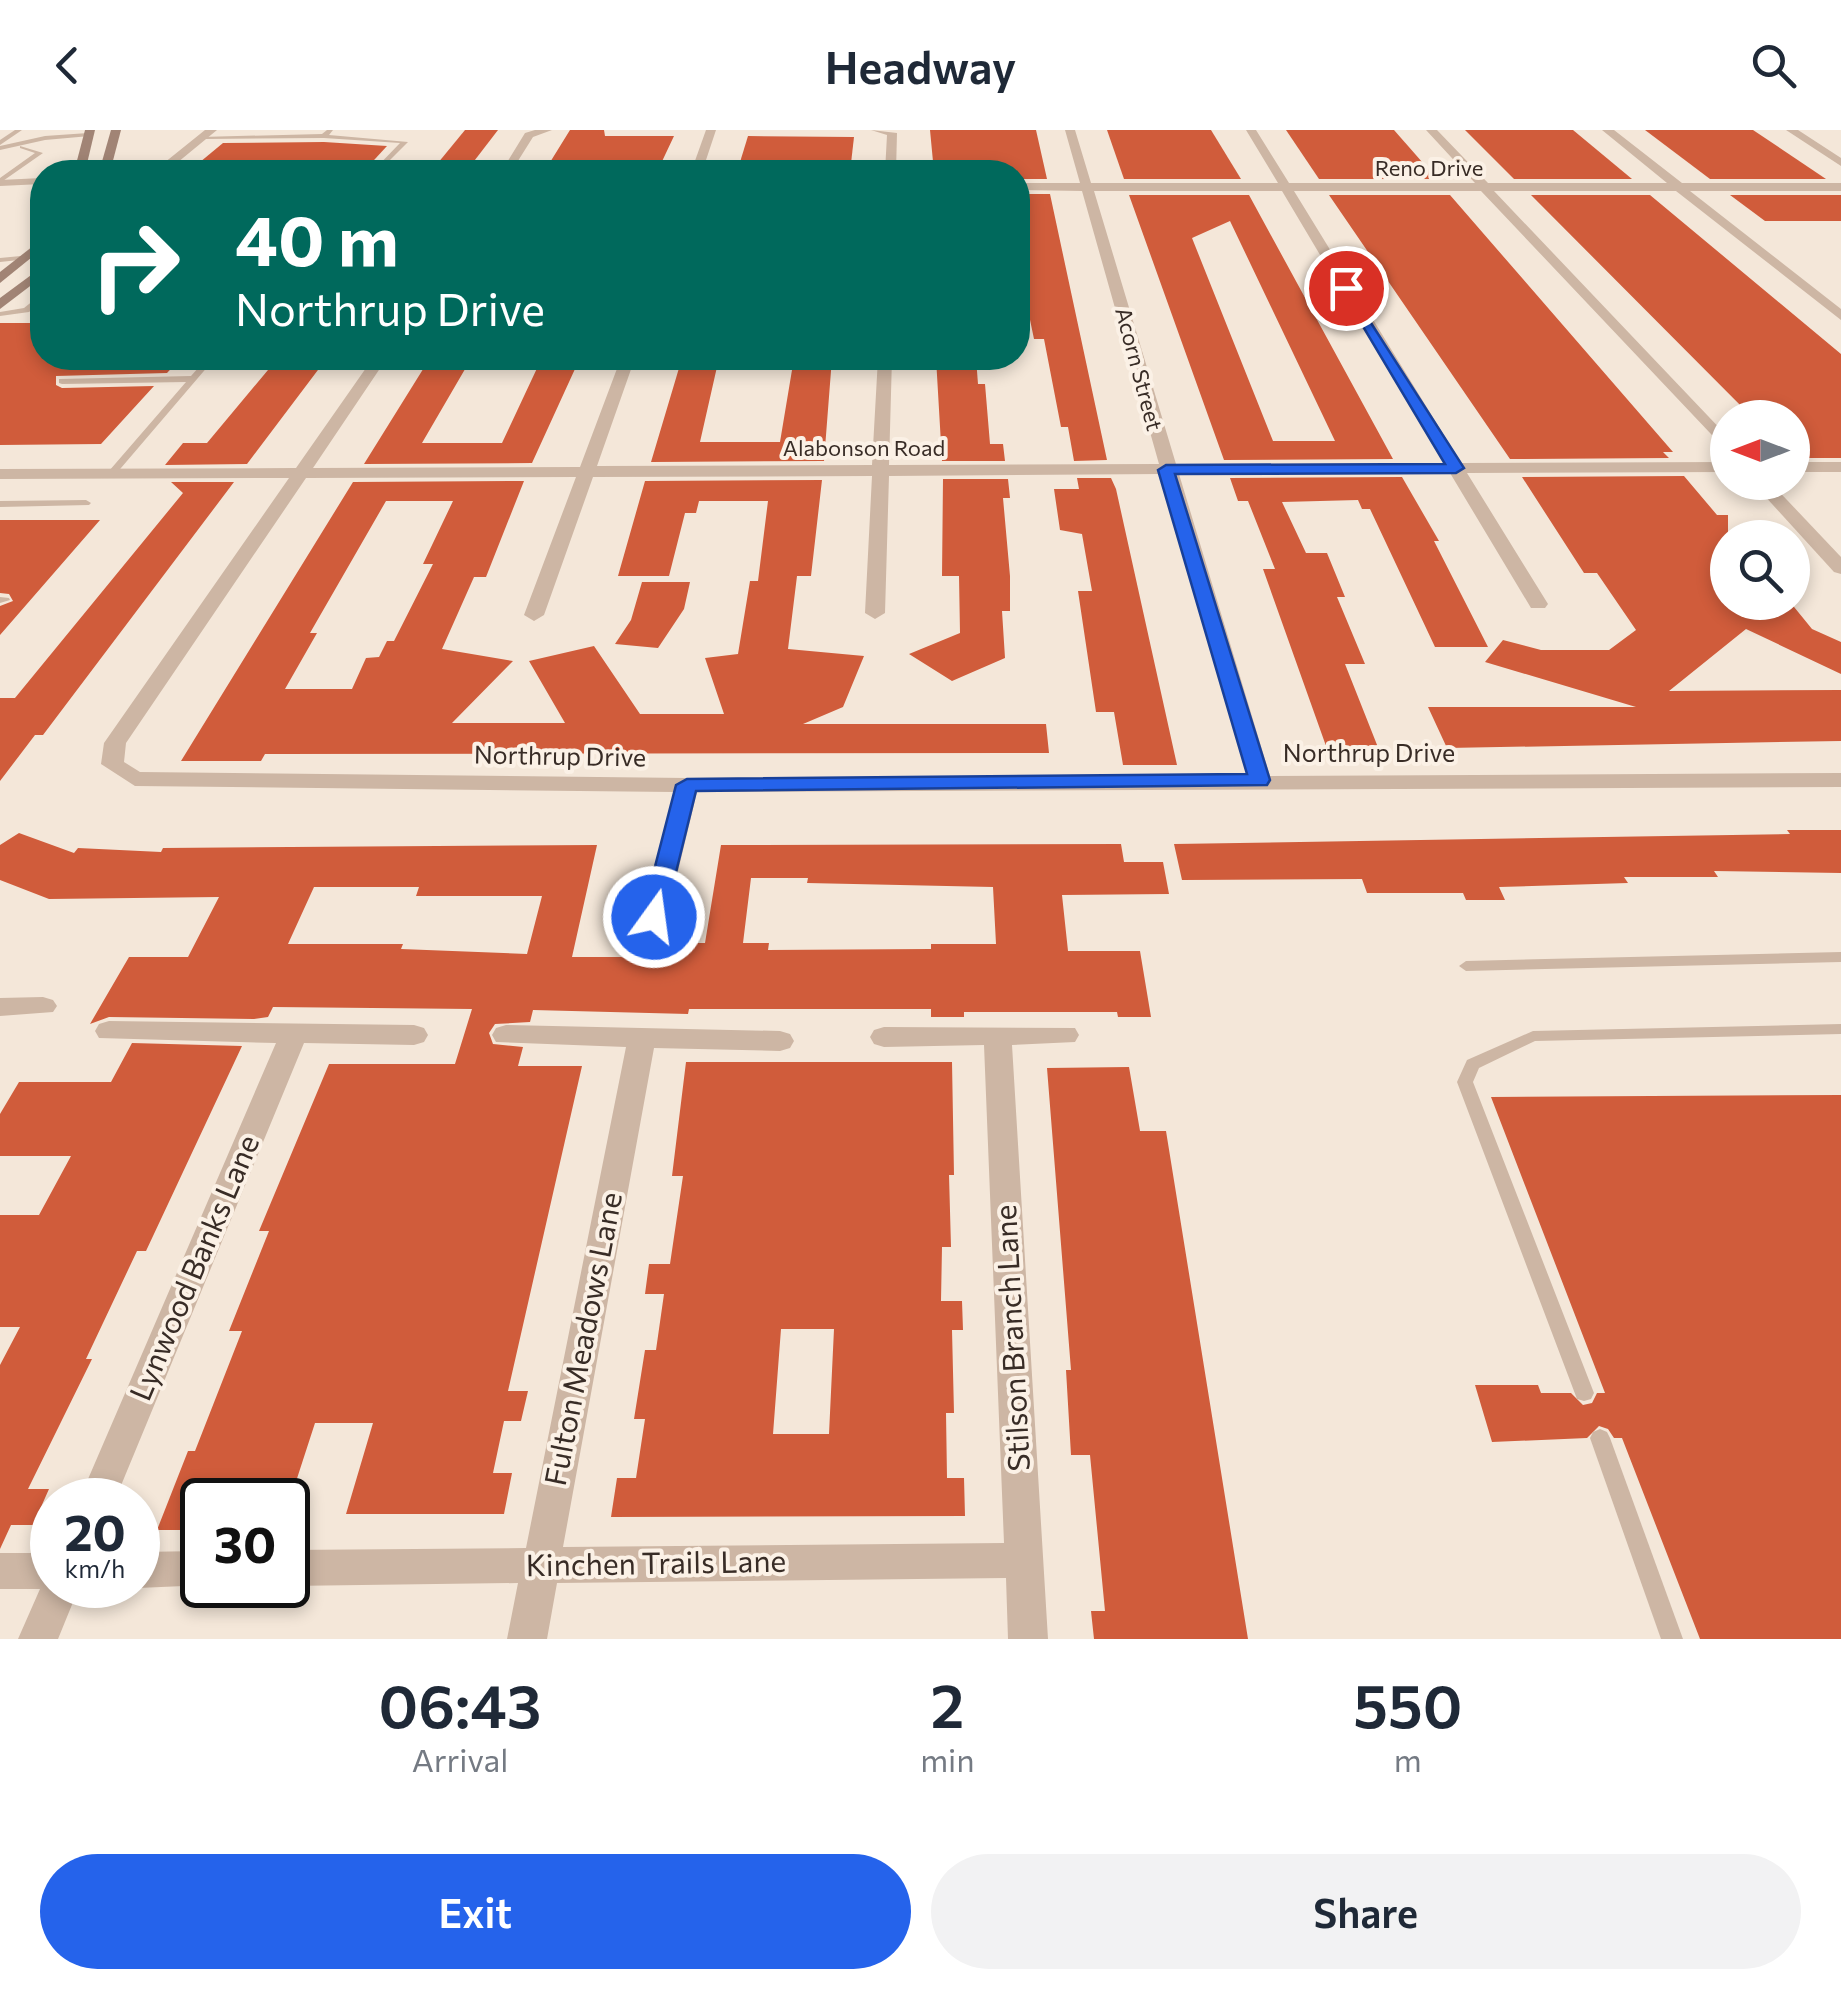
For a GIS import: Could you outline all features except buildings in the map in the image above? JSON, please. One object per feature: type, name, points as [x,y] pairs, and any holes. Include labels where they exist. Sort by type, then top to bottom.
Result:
[{"type":"main road","points":[[81,160],[89,133],[115,132],[107,160]]},
{"type":"main road","points":[[0,279],[30,255]]},
{"type":"main road","points":[[0,306],[30,281]]},
{"type":"street","points":[[513,160],[529,135],[547,130]]},
{"type":"street","points":[[700,160],[711,130]]},
{"type":"street","points":[[876,130],[892,133],[891,160]]},
{"type":"street","name":"Acorn Street","points":[[1070,130],[1166,470],[1260,780]]},
{"type":"street","points":[[1251,130],[1538,604]]},
{"type":"street","points":[[1430,130],[1710,428]]},
{"type":"street","points":[[1607,130],[1841,316]]},
{"type":"street","points":[[1791,130],[1841,162]]},
{"type":"street","points":[[176,160],[207,133]]},
{"type":"street","points":[[1810,142],[1841,142]]},
{"type":"street","points":[[1,180],[30,181]]},
{"type":"street","name":"Reno Drive","points":[[1030,187],[1841,187]]},
{"type":"street","points":[[300,473],[372,370]]},
{"type":"street","points":[[534,615],[624,370]]},
{"type":"street","points":[[876,613],[884,370]]},
{"type":"street","name":"Alabonson Road","points":[[0,474],[1710,467]]},
{"type":"street","points":[[1810,467],[1841,467]]},
{"type":"street","name":"Northrup Drive","points":[[300,473],[115,743],[112,764],[135,779],[687,785],[1841,780]]},
{"type":"street","points":[[1777,500],[1841,568]]},
{"type":"street","points":[[654,917],[687,785]]},
{"type":"street","points":[[0,1007],[43,1006]]},
{"type":"street","points":[[108,1031],[414,1035]]},
{"type":"street","name":"Lynwood Banks Lane","points":[[106,1478],[292,1035]]},
{"type":"street","points":[[506,1035],[780,1041]]},
{"type":"street","points":[[884,1037],[1065,1035]]},
{"type":"street","name":"Stilson Branch Lane","points":[[998,1037],[1028,1639]]},
{"type":"street","name":"Fulton Meadows Lane","points":[[527,1639],[642,1040]]},
{"type":"street","name":"Kinchen Trails Lane","points":[[310,1568],[1024,1560]]},
{"type":"street","points":[[0,1571],[30,1571]]},
{"type":"street","points":[[38,1639],[51,1608]]},
{"type":"lane","points":[[0,146],[19,130]]},
{"type":"lane","points":[[45,138],[50,130]]},
{"type":"lane","points":[[234,136],[242,130]]},
{"type":"lane","points":[[278,136],[284,130]]},
{"type":"lane","points":[[18,147],[45,138],[89,133]]},
{"type":"lane","points":[[207,133],[363,133],[405,142],[387,160]]},
{"type":"lane","points":[[0,146],[40,152],[1,180]]},
{"type":"lane","points":[[0,260],[30,252]]},
{"type":"lane","points":[[0,314],[30,307]]},
{"type":"lane","points":[[112,473],[200,370]]},
{"type":"lane","points":[[62,381],[192,379]]},
{"type":"lane","points":[[0,504],[86,503]]},
{"type":"lane","points":[[1466,966],[1838,961]]},
{"type":"lane","points":[[1584,1393],[1465,1082],[1473,1064],[1533,1036],[1841,1028]]},
{"type":"lane","points":[[1600,1438],[1672,1639]]},
{"type":"route","points":[[654,917],[687,785],[1260,780],[1166,470],[1456,468],[1346,288]]}]
